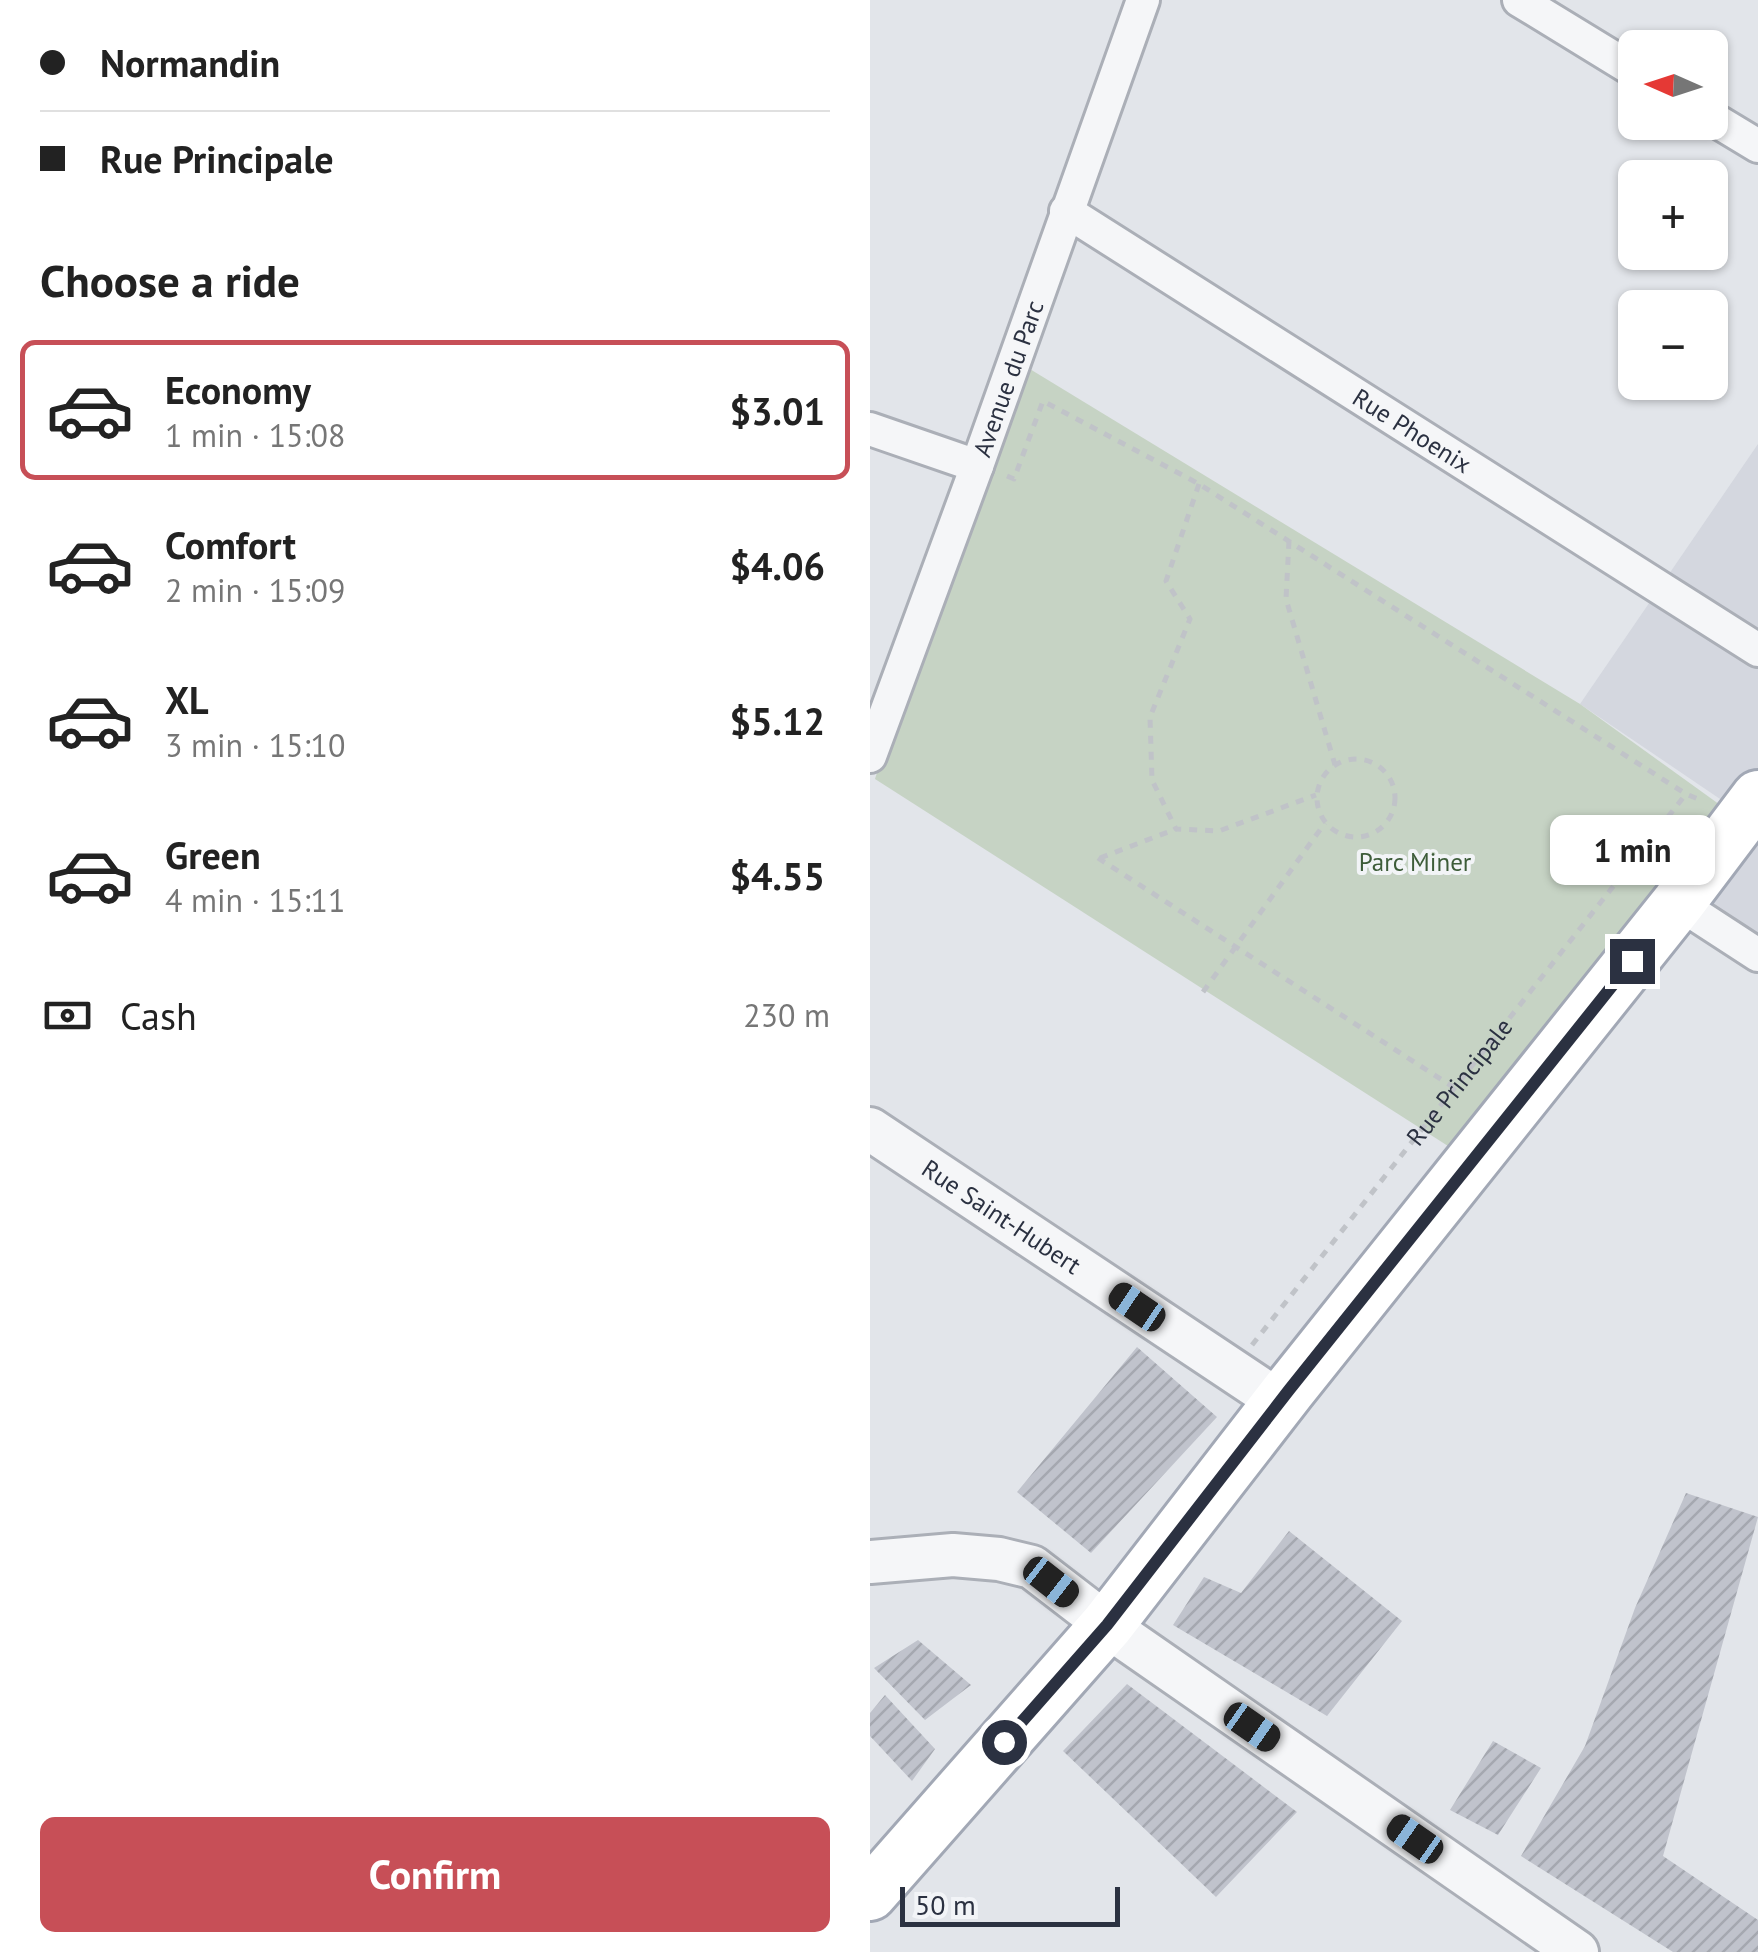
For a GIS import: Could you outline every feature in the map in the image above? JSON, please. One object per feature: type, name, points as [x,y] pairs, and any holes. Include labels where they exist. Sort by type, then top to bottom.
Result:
[{"type":"main road","points":[[870,1894],[1107,1625],[1758,797]]},
{"type":"street","name":"Avenue du Parc","points":[[870,756],[1143,0]]},
{"type":"street","points":[[1519,0],[1618,61]]},
{"type":"street","points":[[1728,127],[1758,146]]},
{"type":"street","name":"Rue Phoenix","points":[[1066,211],[1758,650]]},
{"type":"street","points":[[870,429],[977,466]]},
{"type":"street","points":[[1678,903],[1758,955]]},
{"type":"street","name":"Rue Saint-Hubert","points":[[870,1129],[1280,1402]]},
{"type":"street","points":[[870,1562],[953,1554],[1032,1566],[1107,1625],[1577,1952]]},
{"type":"path","points":[[977,466],[1014,479],[1043,400],[1199,484],[1289,541],[1286,599],[1334,765]]},
{"type":"path","points":[[1176,828],[1152,780],[1150,717],[1190,618],[1166,581],[1199,484]]},
{"type":"path","name":"Rue Principale","points":[[1232,1370],[1686,794],[1289,541]]},
{"type":"path","points":[[1346,760],[1371,762],[1390,779],[1394,804],[1384,824],[1374,832],[1362,836],[1342,834],[1325,823],[1316,795],[1334,765],[1346,760]]},
{"type":"path","points":[[1316,795],[1219,831],[1176,828],[1098,858],[1453,1088]]},
{"type":"path","points":[[1204,992],[1325,823]]},
{"type":"shaded area","points":[[1758,444],[1758,936],[1702,898],[1754,822],[1580,704]]},
{"type":"green space","name":"Parc Miner","points":[[1020,363],[1580,704],[1741,820],[1473,1162],[875,779],[971,479]]},
{"type":"building","points":[[1137,1347],[1217,1417],[1091,1553],[1017,1492]]},
{"type":"building","points":[[1686,1493],[1758,1517],[1663,1856],[1758,1920],[1758,1952],[1673,1952],[1521,1856],[1585,1746],[1635,1608]]},
{"type":"building","points":[[1289,1531],[1402,1621],[1327,1716],[1173,1625],[1204,1577],[1241,1593]]},
{"type":"building","points":[[918,1640],[971,1685],[925,1720],[874,1668]]},
{"type":"building","points":[[1127,1684],[1297,1812],[1216,1897],[1063,1751]]},
{"type":"building","points":[[885,1695],[935,1749],[912,1781],[870,1736],[870,1713]]},
{"type":"building","points":[[1493,1741],[1541,1768],[1498,1835],[1450,1810]]},
{"type":"route","points":[[1004,1742],[1107,1625],[1632,961]]}]
